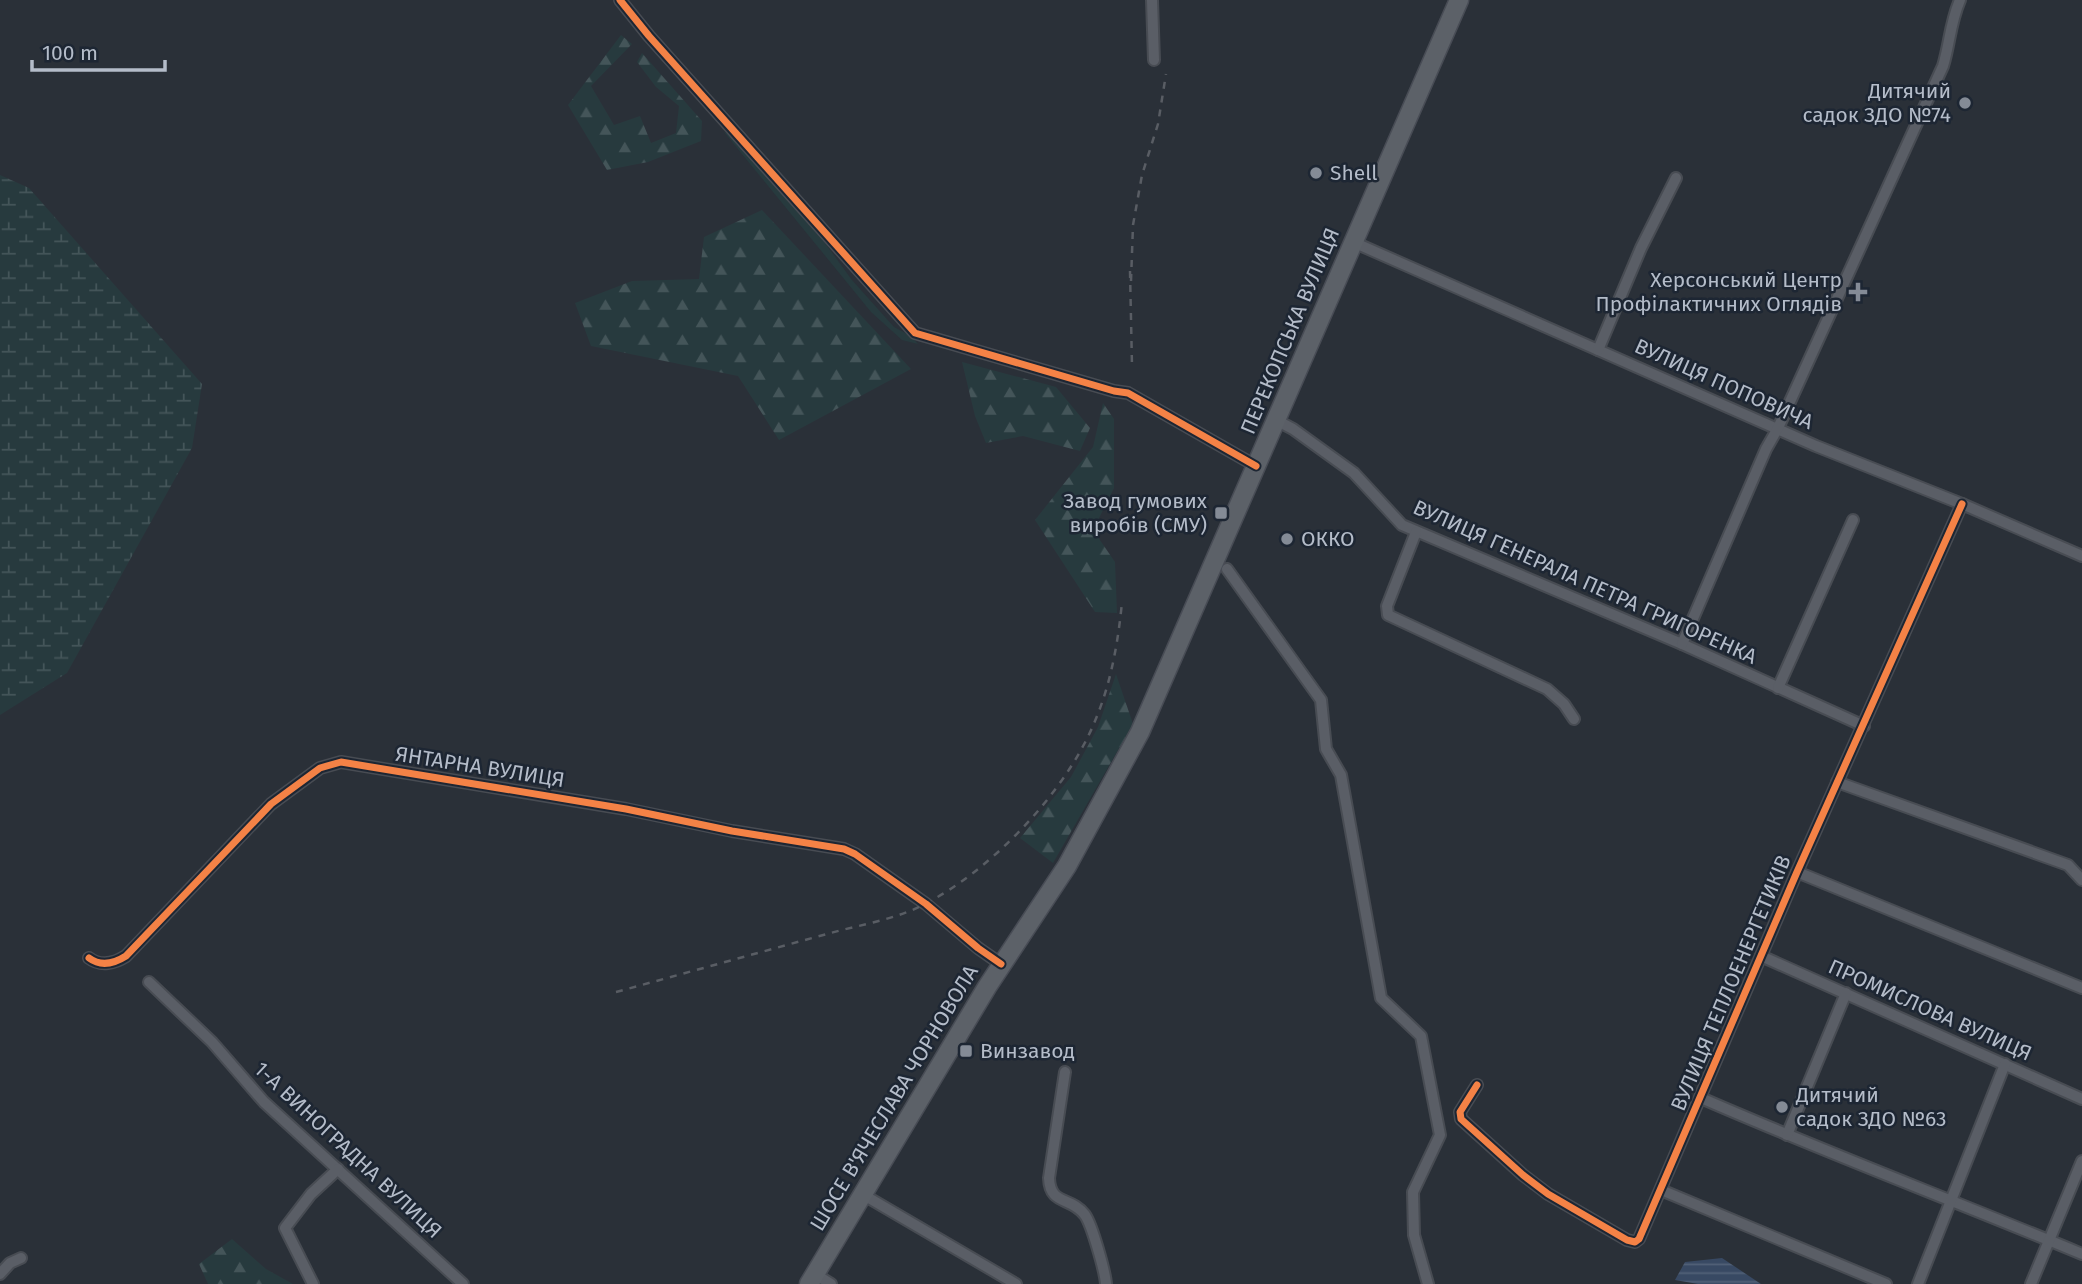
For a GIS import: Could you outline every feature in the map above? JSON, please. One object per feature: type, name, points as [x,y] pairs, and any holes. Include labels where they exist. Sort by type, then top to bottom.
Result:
[{"type":"main road","name":"ПЕРЕКОПСЬКА ВУЛИЦЯ","points":[[1087,830],[1140,732],[1459,0]]},
{"type":"main road","name":"ШОСЕ В'ЯЧЕСЛАВА ЧОРНОВОЛА","points":[[812,1279],[1001,964],[1063,873],[1087,830]]},
{"type":"street","points":[[620,0],[649,36],[915,333],[1128,393],[1256,466]]},
{"type":"street","points":[[1152,0],[1154,60]]},
{"type":"street","points":[[1682,644],[1766,449],[1943,66],[1948,53],[1950,24],[1960,0]]},
{"type":"street","points":[[1598,350],[1641,248],[1675,178]]},
{"type":"street","name":"ВУЛИЦЯ ПОПОВИЧА","points":[[1353,242],[1858,464],[1962,504],[2082,556]]},
{"type":"street","name":"ВУЛИЦЯ ГЕНЕРАЛА ПЕТРА ГРИГОРЕНКА","points":[[1276,420],[1354,472],[1399,522],[1416,532],[1682,644],[1864,726]]},
{"type":"street","name":"ВУЛИЦЯ ТЕПЛОЕНЕРГЕТИКІВ","points":[[1477,1085],[1460,1112],[1461,1119],[1548,1194],[1592,1222],[1626,1240],[1636,1242],[1642,1235],[1797,872],[1962,504]]},
{"type":"street","points":[[1778,688],[1853,520]]},
{"type":"street","points":[[1416,532],[1387,606],[1388,615],[1547,690],[1564,704],[1574,719]]},
{"type":"street","points":[[1227,569],[1321,700],[1326,749],[1341,775],[1381,998],[1421,1036],[1440,1135],[1413,1192],[1414,1235],[1428,1284]]},
{"type":"street","name":"ЯНТАРНА ВУЛИЦЯ","points":[[89,958],[108,963],[126,956],[271,804],[320,768],[341,762],[626,809],[732,831],[844,849],[926,904],[1001,964]]},
{"type":"street","points":[[1838,782],[2068,865],[2082,880]]},
{"type":"street","points":[[1797,872],[2082,988]]},
{"type":"street","name":"ПРОМИСЛОВА ВУЛИЦЯ","points":[[1762,956],[2082,1099]]},
{"type":"street","name":"1-А ВИНОГРАДНА ВУЛИЦЯ","points":[[149,982],[212,1042],[264,1101],[463,1284]]},
{"type":"street","points":[[1787,1135],[1846,993]]},
{"type":"street","points":[[1918,1284],[2005,1064]]},
{"type":"street","points":[[1065,1072],[1049,1188],[1056,1198],[1074,1205],[1085,1215],[1106,1284]]},
{"type":"street","points":[[1701,1098],[2082,1254]]},
{"type":"street","points":[[2031,1284],[2082,1161]]},
{"type":"street","points":[[313,1284],[285,1228],[311,1194],[338,1169]]},
{"type":"street","points":[[1661,1190],[1886,1284]]},
{"type":"street","points":[[862,1194],[1016,1284]]},
{"type":"street","points":[[0,1274],[10,1263],[21,1258]]},
{"type":"street","points":[[812,1279],[831,1284]]},
{"type":"green space","points":[[621,35],[632,44],[591,86],[614,125],[640,116],[651,143],[676,133],[679,106],[656,87],[637,62],[642,53],[702,121],[701,141],[648,162],[607,170],[568,105]]},
{"type":"green space","points":[[724,132],[729,134],[806,217],[852,280],[894,327],[911,336],[918,344],[902,340],[871,312]]},
{"type":"green space","points":[[0,175],[29,188],[202,384],[192,448],[67,673],[0,715]]},
{"type":"green space","points":[[762,210],[911,369],[779,440],[738,376],[591,346],[575,303],[632,281],[699,279],[704,237]]},
{"type":"green space","points":[[962,362],[1056,387],[1090,428],[1080,451],[1023,436],[986,443],[975,416]]},
{"type":"green space","points":[[1103,403],[1114,419],[1114,488],[1093,530],[1115,562],[1117,613],[1095,612],[1035,520],[1093,447]]},
{"type":"green space","points":[[1116,674],[1133,724],[1053,863],[1020,838],[1071,777],[1098,727]]},
{"type":"green space","points":[[232,1239],[266,1269],[293,1284],[208,1284],[199,1264]]},
{"type":"water","points":[[1722,1258],[1761,1284],[1698,1284],[1675,1280],[1685,1262]]},
{"type":"railway","points":[[1131,281],[1133,225],[1142,175],[1158,124],[1166,74]]},
{"type":"railway","points":[[1130,271],[1132,366]]},
{"type":"railway","points":[[616,992],[900,915],[949,890],[975,871],[1024,827],[1066,775],[1082,748],[1101,707],[1110,677],[1122,602]]},
{"type":"cycle path","points":[[620,0],[649,36],[915,333],[1128,393],[1256,466]]},
{"type":"cycle path","points":[[1477,1085],[1460,1112],[1461,1119],[1548,1194],[1627,1240],[1635,1242],[1639,1239],[1797,872],[1962,504]]},
{"type":"cycle path","points":[[89,958],[108,963],[126,956],[271,804],[320,768],[341,762],[626,809],[732,831],[844,849],[926,904],[1001,964]]},
{"type":"place","name":"Дитячий садок ЗДО №74","points":[[1965,103]]},
{"type":"place","name":"Shell","points":[[1316,173]]},
{"type":"place","name":"Херсонський Центр Профілактичних Оглядів","points":[[1858,292]]},
{"type":"place","name":"Завод гумових виробів (СМУ)","points":[[1221,513]]},
{"type":"place","name":"ОККО","points":[[1287,539]]},
{"type":"place","name":"Винзавод","points":[[966,1051]]},
{"type":"place","name":"Дитячий садок ЗДО №63","points":[[1782,1107]]}]
